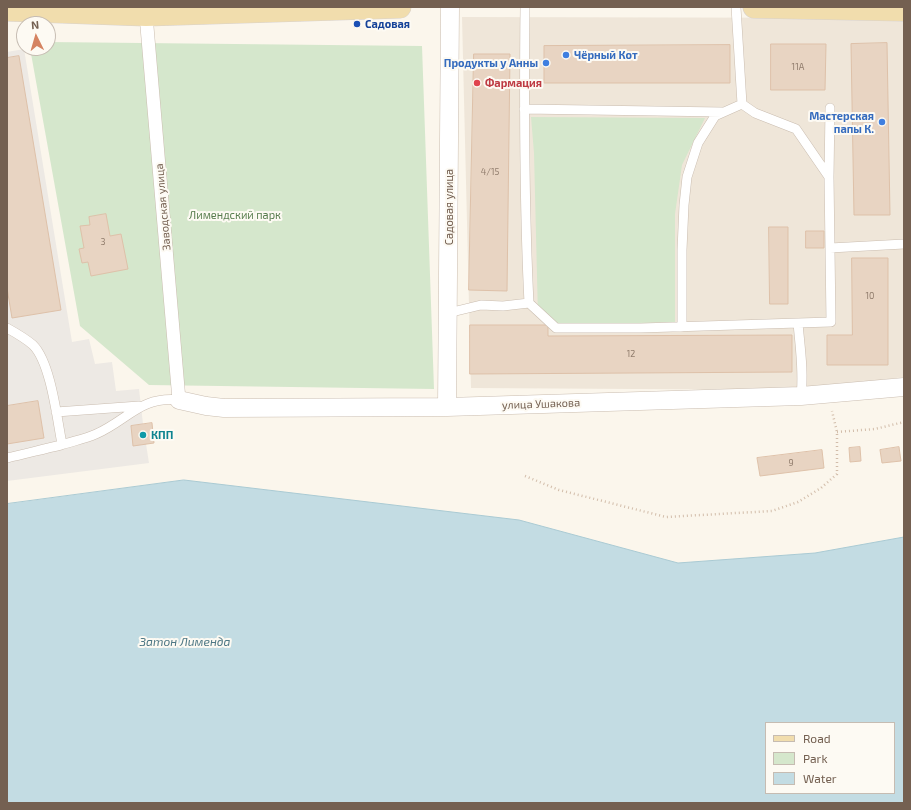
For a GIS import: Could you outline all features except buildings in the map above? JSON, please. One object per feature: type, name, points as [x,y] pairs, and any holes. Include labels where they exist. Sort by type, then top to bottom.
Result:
[{"type":"main road","points":[[7,10],[158,12],[400,7]]},
{"type":"main road","points":[[754,7],[904,10]]},
{"type":"street","name":"Садовая улица","points":[[447,407],[450,7]]},
{"type":"street","name":"Заводская улица","points":[[158,12],[179,400]]},
{"type":"street","name":"улица Ушакова","points":[[179,400],[224,408],[447,407],[801,396],[904,387]]},
{"type":"lane","points":[[525,7],[524,109],[526,238],[529,303],[556,328],[682,327],[831,322],[829,177],[830,108]]},
{"type":"lane","points":[[736,7],[742,104]]},
{"type":"lane","points":[[682,327],[682,250],[687,177],[698,143],[715,116],[742,104]]},
{"type":"lane","points":[[742,104],[755,113],[796,129],[829,177]]},
{"type":"lane","points":[[524,109],[723,112]]},
{"type":"lane","points":[[830,248],[904,244]]},
{"type":"lane","points":[[448,313],[481,305],[503,306],[529,303]]},
{"type":"lane","points":[[798,323],[801,351],[801,396]]},
{"type":"lane","points":[[7,328],[34,346],[40,356],[50,382],[62,444]]},
{"type":"lane","points":[[7,458],[83,439],[100,432],[141,406],[169,398],[179,400]]},
{"type":"lane","points":[[56,412],[141,406]]},
{"type":"path","points":[[525,476],[559,490],[666,517],[772,511],[798,502],[821,488],[837,474],[837,432],[828,394]]},
{"type":"path","points":[[837,432],[875,428],[904,422]]},
{"type":"shaded area","points":[[462,17],[904,18],[904,377],[801,390],[471,388]]},
{"type":"shaded area","points":[[16,50],[16,56],[25,56],[72,342],[89,339],[95,364],[112,362],[116,391],[139,389],[143,424],[152,423],[154,443],[146,444],[149,463],[7,481],[7,52]]},
{"type":"green space","name":"Лимендский парк","points":[[56,42],[422,46],[434,389],[149,385],[80,326],[31,56],[56,56]]},
{"type":"green space","points":[[531,117],[705,118],[682,165],[675,214],[675,322],[565,325],[538,317],[534,153]]},
{"type":"water","name":"Затон Лименда","points":[[184,480],[519,520],[678,563],[815,553],[904,537],[904,803],[7,803],[7,504]]},
{"type":"place","name":"Садовая","points":[[357,24]]},
{"type":"place","name":"Чёрный Кот","points":[[566,55]]},
{"type":"place","name":"Продукты у Анны","points":[[546,63]]},
{"type":"place","name":"Фармация","points":[[477,83]]},
{"type":"place","name":"Мастерская папы К.","points":[[882,122]]},
{"type":"place","name":"КПП","points":[[143,435]]}]
